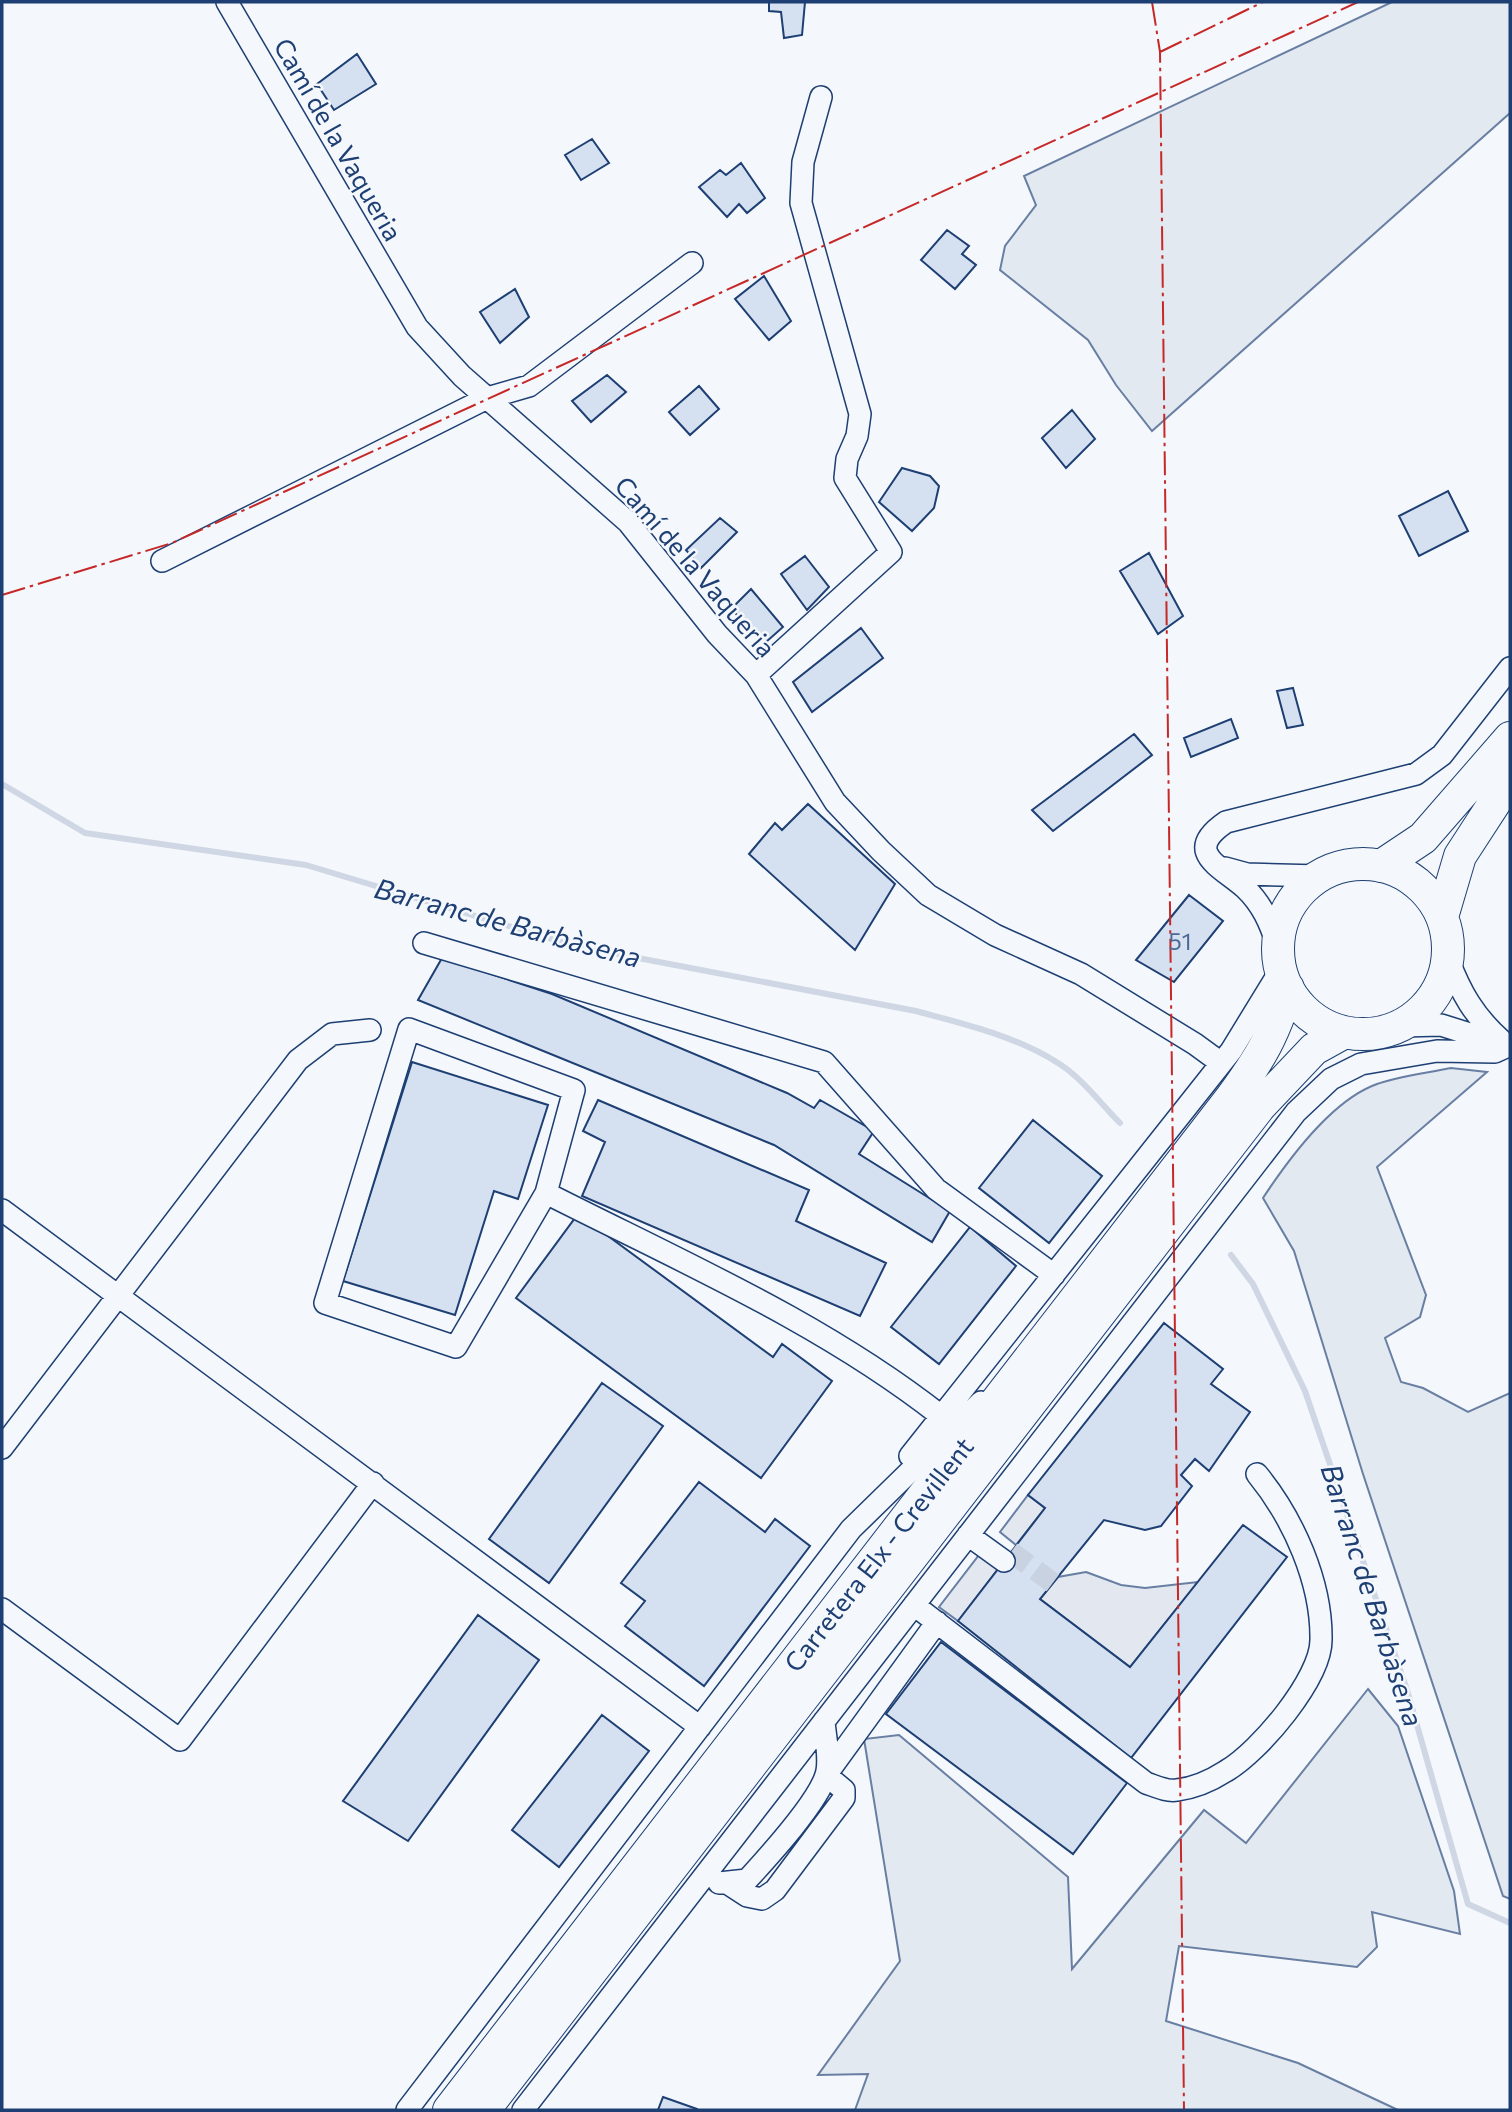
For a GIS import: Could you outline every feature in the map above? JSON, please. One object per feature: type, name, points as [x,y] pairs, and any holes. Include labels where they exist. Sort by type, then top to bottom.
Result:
[{"type":"highway","points":[[1381,866],[1423,838],[1510,738]]},
{"type":"highway","points":[[1441,917],[1460,856],[1510,779]]},
{"type":"highway","points":[[1367,863],[1381,866],[1415,880],[1434,900],[1446,927],[1448,959],[1442,983],[1422,1012],[1401,1026],[1373,1034],[1343,1033],[1318,1022],[1294,1000],[1282,968],[1290,905],[1308,884],[1328,871],[1367,863]]},
{"type":"highway","name":"Carretera Elx - Crevillent","points":[[449,2110],[1259,1061],[1276,1028],[1282,968]]},
{"type":"highway","name":"Carretera Elx - Crevillent","points":[[484,2110],[1133,1269],[1287,1074],[1314,1049],[1343,1033]]},
{"type":"street","name":"Camí de la Vaqueria","points":[[227,2],[417,327],[462,376],[628,522],[717,634],[756,676],[835,802],[928,895],[995,935],[1081,974],[1221,1063]]},
{"type":"street","points":[[756,676],[891,552],[845,478],[847,459],[858,436],[860,414],[802,204],[803,162],[821,97]]},
{"type":"street","points":[[162,561],[487,398],[529,386],[692,262]]},
{"type":"street","points":[[407,2110],[851,1529],[1221,1063],[1282,968],[1267,914],[1245,889],[1208,858],[1205,846],[1210,832],[1226,822],[1416,774],[1442,755],[1510,668]]},
{"type":"street","points":[[1216,865],[1247,874],[1320,876]]},
{"type":"street","points":[[424,943],[824,1062],[936,1189],[1054,1275]]},
{"type":"street","points":[[1448,959],[1461,994],[1480,1020],[1509,1045]]},
{"type":"street","points":[[1401,1026],[1441,1025],[1509,1045]]},
{"type":"street","points":[[410,1029],[574,1090],[546,1193],[456,1347],[325,1303],[410,1029]]},
{"type":"street","points":[[2,1448],[298,1060],[332,1034],[370,1030]]},
{"type":"street","points":[[523,2110],[1296,1112],[1331,1079],[1361,1064],[1437,1051],[1495,1052],[1509,1045]]},
{"type":"street","points":[[546,1193],[783,1314],[913,1394],[941,1416]]},
{"type":"street","points":[[2,1210],[701,1727]]},
{"type":"street","points":[[1016,1473],[1133,1269]]},
{"type":"street","points":[[851,1529],[1045,1339]]},
{"type":"street","points":[[914,1605],[1146,1783],[1173,1791],[1197,1785],[1228,1771],[1257,1745],[1316,1668],[1322,1641],[1316,1595],[1301,1548],[1274,1495],[1257,1474]]},
{"type":"street","points":[[2,1609],[180,1740],[373,1483]]},
{"type":"street","points":[[972,1530],[1007,1557]]},
{"type":"street","points":[[700,1882],[727,1884],[747,1880],[799,1818],[827,1774],[937,1622]]},
{"type":"street","points":[[824,1721],[827,1774]]},
{"type":"shaded area","points":[[1392,2],[1510,2],[1510,113],[1152,431],[1116,385],[1088,340],[1000,270],[1005,246],[1036,205],[1024,176]]},
{"type":"shaded area","points":[[1451,1068],[1487,1072],[1377,1167],[1426,1295],[1420,1317],[1385,1338],[1401,1382],[1423,1388],[1468,1412],[1510,1393],[1510,1899],[1503,1896],[1363,1474],[1294,1251],[1263,1198],[1298,1149],[1344,1103],[1377,1084]]},
{"type":"shaded area","points":[[1028,1495],[1045,1508],[1016,1545],[1000,1532]]},
{"type":"shaded area","points":[[979,1555],[998,1569],[958,1621],[939,1607]]},
{"type":"shaded area","points":[[1086,1572],[1121,1585],[1145,1588],[1198,1582],[1130,1667],[1040,1599],[1058,1577]]},
{"type":"shaded area","points":[[1368,1689],[1398,1726],[1454,1891],[1460,1934],[1372,1912],[1377,1947],[1357,1967],[1179,1946],[1166,2021],[1298,2063],[1398,2110],[855,2110],[868,2074],[818,2075],[900,1961],[864,1739],[899,1735],[1068,1877],[1072,1969],[1204,1810],[1246,1843]]},
{"type":"building","points":[[769,2],[805,2],[802,35],[784,38],[781,12],[769,11]]},
{"type":"building","points":[[357,54],[376,84],[334,110],[317,84]]},
{"type":"building","points":[[592,139],[609,163],[581,180],[565,155]]},
{"type":"building","points":[[741,163],[765,198],[747,213],[739,204],[727,217],[699,187],[720,170],[726,175]]},
{"type":"building","points":[[947,230],[969,246],[962,254],[976,265],[955,289],[921,260]]},
{"type":"building","points":[[764,276],[791,321],[769,340],[735,299]]},
{"type":"building","points":[[515,289],[529,317],[500,343],[480,312]]},
{"type":"building","points":[[607,375],[626,392],[591,422],[572,401]]},
{"type":"building","points":[[699,386],[719,409],[690,435],[669,412]]},
{"type":"building","points":[[1072,410],[1095,439],[1066,468],[1042,438]]},
{"type":"building","points":[[902,468],[930,476],[939,486],[934,508],[912,531],[879,502]]},
{"type":"building","points":[[1448,491],[1468,531],[1419,556],[1399,516]]},
{"type":"building","points":[[720,518],[737,532],[701,568],[686,550]]},
{"type":"building","points":[[1149,553],[1183,616],[1158,634],[1120,571]]},
{"type":"building","points":[[805,556],[829,587],[807,610],[781,574]]},
{"type":"building","points":[[751,589],[783,627],[765,643],[731,609]]},
{"type":"building","points":[[861,628],[883,658],[812,712],[793,682]]},
{"type":"building","points":[[1293,688],[1303,725],[1287,728],[1277,691]]},
{"type":"building","points":[[1231,719],[1238,738],[1191,757],[1184,738]]},
{"type":"building","points":[[1134,734],[1152,755],[1053,831],[1032,810]]},
{"type":"building","points":[[808,804],[895,884],[855,950],[749,854],[775,823],[782,830]]},
{"type":"building","points":[[1189,895],[1223,921],[1174,982],[1136,960]]},
{"type":"building","points":[[442,958],[552,994],[787,1093],[814,1108],[820,1100],[874,1131],[859,1154],[950,1211],[932,1242],[774,1145],[418,1000]]},
{"type":"building","points":[[412,1062],[548,1105],[518,1199],[494,1191],[455,1315],[343,1281]]},
{"type":"building","points":[[598,1100],[809,1190],[796,1221],[886,1263],[860,1316],[582,1196],[605,1142],[583,1131]]},
{"type":"building","points":[[1033,1120],[1102,1176],[1049,1243],[979,1188]]},
{"type":"building","points":[[578,1214],[773,1357],[782,1344],[832,1381],[761,1478],[516,1298]]},
{"type":"building","points":[[970,1227],[1016,1266],[939,1364],[891,1327]]},
{"type":"building","points":[[1164,1323],[1223,1369],[1211,1384],[1250,1412],[1209,1471],[1195,1459],[1181,1475],[1192,1486],[1161,1526],[1145,1530],[1104,1520],[1040,1599],[1130,1667],[1243,1525],[1287,1557],[1131,1758],[958,1621],[1045,1508],[1028,1495]]},
{"type":"building","points":[[602,1383],[663,1426],[549,1583],[489,1539]]},
{"type":"building","points":[[699,1482],[765,1532],[775,1519],[810,1546],[704,1686],[625,1626],[645,1601],[621,1583]]},
{"type":"building","points":[[478,1615],[539,1660],[408,1841],[343,1801]]},
{"type":"building","points":[[941,1642],[1127,1783],[1073,1854],[886,1714]]},
{"type":"building","points":[[602,1715],[649,1751],[559,1867],[512,1830]]},
{"type":"building","points":[[663,2097],[697,2109],[697,2110],[658,2110]]},
{"type":"waterway","name":"Barranc de Barbàsena","points":[[2,784],[85,833],[306,865],[575,946],[916,1011],[971,1026],[1025,1045],[1058,1063],[1083,1083],[1120,1123]]},
{"type":"waterway","name":"Barranc de Barbàsena","points":[[1231,1255],[1253,1284],[1305,1391],[1407,1690],[1468,1904],[1510,1923]]},
{"type":"tunnel","points":[[1011,1552],[1053,1583]]},
{"type":"power","points":[[1152,2],[1160,52],[1184,2110]]},
{"type":"power","points":[[1160,52],[1263,2]]},
{"type":"power","points":[[2,595],[172,543],[1358,2]]}]
